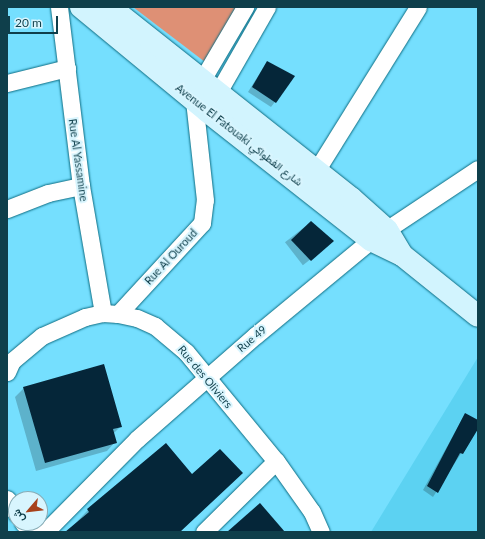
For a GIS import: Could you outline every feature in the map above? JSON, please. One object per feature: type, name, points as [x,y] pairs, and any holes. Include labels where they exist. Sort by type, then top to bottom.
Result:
[{"type":"main road","name":"Avenue El Fatouaki شارع الفطواكي","points":[[81,7],[199,111],[379,235]]},
{"type":"main road","name":"Avenue El Fatouaki شارع الفطواكي","points":[[110,7],[316,171],[379,235],[478,316]]},
{"type":"street","name":"Rue Al Yassamine","points":[[59,7],[81,186],[111,313]]},
{"type":"street","points":[[199,111],[245,7]]},
{"type":"street","points":[[210,86],[267,7]]},
{"type":"street","points":[[316,171],[418,7]]},
{"type":"street","points":[[7,83],[67,68]]},
{"type":"street","name":"Rue Al Ouroud","points":[[111,313],[202,223],[205,200],[199,111]]},
{"type":"street","name":"Rue 49","points":[[45,532],[137,439],[207,377],[379,235],[478,169]]},
{"type":"street","points":[[7,209],[48,192],[81,186]]},
{"type":"street","name":"Rue des Oliviers","points":[[9,363],[42,336],[64,324],[111,313],[137,318],[170,336],[207,377],[276,461],[312,512],[321,532]]},
{"type":"street","points":[[204,532],[276,461]]},
{"type":"shaded area","points":[[133,7],[243,7],[209,65]]},
{"type":"shaded area","points":[[478,357],[478,532],[371,532]]},
{"type":"building","points":[[267,61],[295,76],[276,103],[252,87]]},
{"type":"building","points":[[311,221],[334,241],[311,261],[291,240]]},
{"type":"building","points":[[104,364],[122,427],[113,429],[117,443],[45,463],[23,387]]},
{"type":"building","points":[[465,413],[478,420],[478,429],[463,454],[460,453],[438,493],[427,486]]},
{"type":"building","points":[[166,443],[192,474],[220,449],[243,473],[180,532],[65,532],[89,512],[87,509]]},
{"type":"building","points":[[260,503],[285,532],[227,532]]}]
